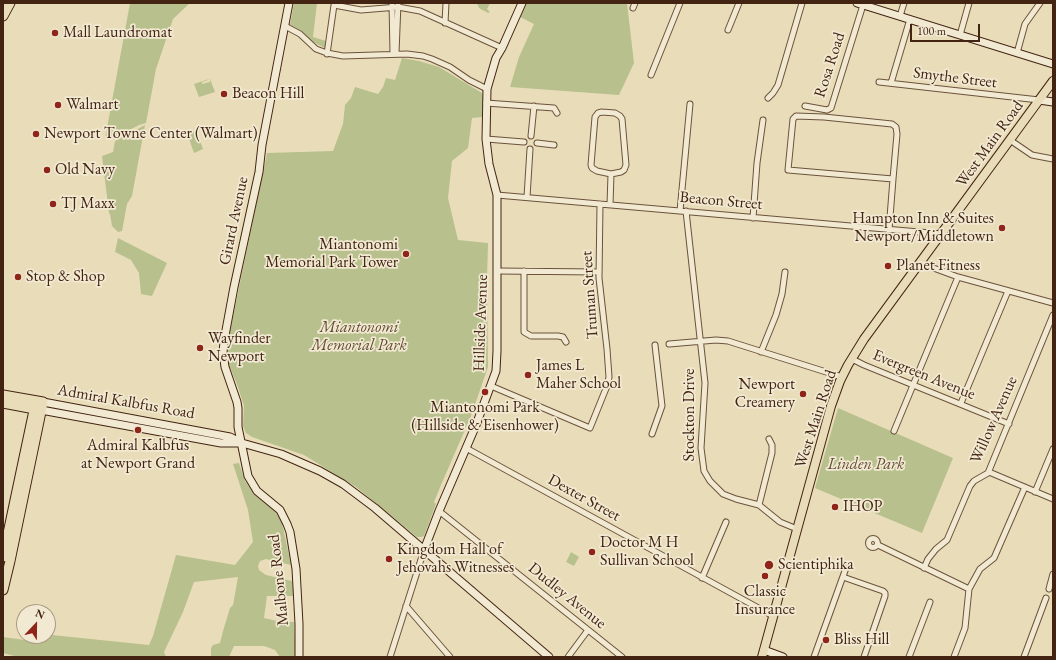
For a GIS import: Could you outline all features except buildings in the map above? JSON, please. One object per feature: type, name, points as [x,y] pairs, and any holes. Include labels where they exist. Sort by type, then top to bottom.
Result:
[{"type":"highway","points":[[3,16],[10,3]]},
{"type":"highway","name":"Admiral Kalbfus Road","points":[[3,395],[39,406]]},
{"type":"highway","name":"Admiral Kalbfus Road","points":[[3,403],[39,406]]},
{"type":"highway","points":[[3,557],[39,406]]},
{"type":"highway","points":[[3,590],[10,561],[39,406]]},
{"type":"main road","name":"West Main Road","points":[[763,654],[831,406],[842,377],[852,359],[921,262],[1053,81]]},
{"type":"street","name":"Girard Avenue","points":[[242,443],[238,427],[237,402],[225,367],[223,346],[257,180],[289,3]]},
{"type":"street","points":[[445,23],[446,3]]},
{"type":"street","name":"Hillside Avenue","points":[[390,657],[424,550],[496,371],[497,195],[489,164],[486,139],[486,103],[487,89],[496,58],[522,3]]},
{"type":"street","points":[[651,75],[680,3]]},
{"type":"street","points":[[728,30],[739,3]]},
{"type":"street","points":[[768,98],[778,85],[802,3]]},
{"type":"street","points":[[900,16],[904,3]]},
{"type":"street","points":[[960,35],[970,3]]},
{"type":"street","points":[[1017,53],[1025,24],[1040,3]]},
{"type":"street","points":[[860,4],[1053,64]]},
{"type":"street","name":"Rosa Road","points":[[805,106],[827,110],[831,108],[860,4]]},
{"type":"street","points":[[327,54],[334,5],[360,10],[398,5],[420,11],[502,48]]},
{"type":"street","points":[[392,5],[394,53]]},
{"type":"street","points":[[394,53],[398,5]]},
{"type":"street","name":"Smythe Street","points":[[891,83],[910,20]]},
{"type":"street","points":[[285,26],[300,34],[316,48],[327,54],[343,56],[394,53],[432,59],[450,67],[469,80],[487,89]]},
{"type":"street","name":"Smythe Street","points":[[879,82],[1039,100]]},
{"type":"street","points":[[1039,100],[1053,102]]},
{"type":"street","points":[[486,103],[554,108],[557,113]]},
{"type":"street","name":"Stockton Drive","points":[[690,104],[683,211],[701,341],[705,390],[701,448],[704,471],[710,481],[723,494],[759,505],[780,522],[797,529]]},
{"type":"street","points":[[531,136],[534,106]]},
{"type":"street","points":[[602,112],[615,113],[622,119],[626,168],[621,172],[611,174],[597,171],[592,168],[591,165],[595,117],[598,113],[602,112]]},
{"type":"street","points":[[889,230],[893,179],[896,127],[889,123],[796,116],[792,120],[788,170],[893,179]]},
{"type":"street","points":[[753,218],[763,120]]},
{"type":"street","points":[[524,142],[526,138],[531,136]]},
{"type":"street","points":[[531,136],[535,138],[537,143]]},
{"type":"street","points":[[486,139],[524,142]]},
{"type":"street","points":[[1010,140],[1032,155],[1053,159]]},
{"type":"street","points":[[524,142],[526,147],[530,149]]},
{"type":"street","points":[[537,143],[554,145]]},
{"type":"street","points":[[530,149],[535,147],[537,143]]},
{"type":"street","points":[[527,197],[530,149]]},
{"type":"street","points":[[610,205],[611,174]]},
{"type":"street","name":"Beacon Street","points":[[497,195],[942,234]]},
{"type":"street","name":"Truman Street","points":[[491,386],[590,428],[607,386],[609,377],[608,349],[599,272],[600,204]]},
{"type":"street","points":[[921,262],[958,277],[1053,303]]},
{"type":"street","points":[[497,271],[599,272]]},
{"type":"street","points":[[524,271],[524,332],[531,336],[563,337],[566,342]]},
{"type":"street","points":[[761,352],[779,305],[785,272]]},
{"type":"street","points":[[894,431],[958,277]]},
{"type":"street","points":[[961,403],[1008,291]]},
{"type":"street","name":"Willow Avenue","points":[[924,568],[928,559],[936,549],[947,540],[970,486],[974,481],[989,472],[1053,316]]},
{"type":"street","points":[[669,344],[716,340],[728,341],[842,377]]},
{"type":"street","points":[[652,434],[662,406],[655,348]]},
{"type":"street","name":"Evergreen Avenue","points":[[852,359],[1009,424]]},
{"type":"street","name":"Admiral Kalbfus Road","points":[[39,406],[221,443],[242,443],[269,450],[294,459],[333,478],[365,499],[549,657]]},
{"type":"street","points":[[759,505],[772,455],[772,445],[769,439]]},
{"type":"street","name":"Malbone Road","points":[[242,443],[246,468],[252,484],[262,496],[280,510],[290,532],[297,582],[300,657]]},
{"type":"street","name":"Dexter Street","points":[[466,448],[773,616]]},
{"type":"street","points":[[1036,492],[1053,449]]},
{"type":"street","points":[[989,472],[1053,499]]},
{"type":"street","points":[[954,657],[965,628],[969,589],[980,569],[994,558],[1025,487]]},
{"type":"street","name":"Dudley Avenue","points":[[439,510],[622,657]]},
{"type":"street","points":[[702,578],[726,522]]},
{"type":"street","points":[[878,545],[969,589]]},
{"type":"street","points":[[814,657],[846,568]]},
{"type":"street","points":[[1049,589],[1053,574]]},
{"type":"street","points":[[843,577],[883,591],[886,596],[864,657]]},
{"type":"street","points":[[1024,657],[1046,598]]},
{"type":"street","points":[[909,657],[930,602]]},
{"type":"street","points":[[406,606],[450,657]]},
{"type":"street","points":[[568,657],[588,630]]},
{"type":"street","points":[[763,654],[783,657]]},
{"type":"green space","points":[[130,3],[190,3],[173,19],[156,69],[146,123],[139,125],[113,139],[105,139]]},
{"type":"green space","points":[[294,3],[317,3],[313,37],[326,41],[325,48],[313,42],[301,31],[290,25]]},
{"type":"green space","points":[[477,3],[490,3],[487,9],[490,12],[488,13],[479,8]]},
{"type":"green space","points":[[526,3],[627,3],[634,63],[619,95],[510,87],[519,57],[534,24],[520,17]]},
{"type":"green space","name":"Miantonomi Memorial Park","points":[[402,58],[439,67],[482,93],[484,96],[482,117],[472,118],[468,148],[452,161],[448,198],[458,240],[488,243],[488,367],[471,416],[434,502],[436,504],[424,536],[421,537],[417,537],[356,487],[304,455],[252,437],[246,433],[243,426],[244,406],[229,365],[227,345],[267,153],[333,151],[343,124],[345,105],[351,98],[355,87],[378,94],[383,87],[386,78],[395,80]]},
{"type":"green space","points":[[209,79],[202,82],[202,84],[210,82],[210,79],[215,92],[199,97],[194,84]]},
{"type":"green space","points":[[145,125],[132,196],[127,204],[122,231],[118,232],[112,226],[109,213],[102,156],[113,152],[115,141]]},
{"type":"green space","points":[[196,130],[203,149],[194,153],[187,133]]},
{"type":"green space","points":[[118,238],[167,263],[152,296],[141,294],[139,273],[131,260],[115,252]]},
{"type":"green space","name":"Linden Park","points":[[838,408],[953,458],[922,533],[815,488]]},
{"type":"green space","points":[[239,463],[245,481],[255,495],[275,511],[282,523],[291,565],[266,559],[260,561],[258,566],[259,570],[266,575],[292,581],[294,596],[267,596],[264,618],[281,622],[294,622],[296,657],[280,657],[275,650],[264,646],[234,646],[229,657],[211,657],[211,648],[213,645],[220,643],[230,608],[233,605],[238,577],[194,582],[183,612],[164,652],[166,657],[18,657],[3,653],[3,637],[16,639],[16,644],[56,644],[56,635],[149,645],[153,636],[176,555],[235,565],[253,542],[248,510],[233,464]]},
{"type":"green space","points":[[571,552],[579,557],[574,566],[566,562]]},
{"type":"place","name":"Mall Laundromat","points":[[55,33]]},
{"type":"place","name":"Beacon Hill","points":[[224,94]]},
{"type":"place","name":"Walmart","points":[[58,105]]},
{"type":"place","name":"Newport Towne Center (Walmart)","points":[[36,134]]},
{"type":"place","name":"Old Navy","points":[[47,170]]},
{"type":"place","name":"TJ Maxx","points":[[53,204]]},
{"type":"place","name":"Hampton Inn & Suites Newport/Middletown","points":[[1002,228]]},
{"type":"place","name":"Miantonomi Memorial Park Tower","points":[[406,254]]},
{"type":"place","name":"Planet Fitness","points":[[888,266]]},
{"type":"place","name":"Stop & Shop","points":[[18,277]]},
{"type":"place","name":"Wayfinder Newport","points":[[200,348]]},
{"type":"place","name":"James L Maher School","points":[[528,375]]},
{"type":"place","name":"Miantonomi Park (Hillside & Eisenhower)","points":[[485,392]]},
{"type":"place","name":"Newport Creamery","points":[[803,394]]},
{"type":"place","name":"Admiral Kalbfus at Newport Grand","points":[[138,430]]},
{"type":"place","name":"IHOP","points":[[835,507]]},
{"type":"place","name":"Doctor M H Sullivan School","points":[[592,552]]},
{"type":"place","name":"Kingdom Hall of Jehovahs Witnesses","points":[[389,559]]},
{"type":"place","name":"Scientiphika","points":[[769,565]]},
{"type":"place","name":"Classic Insurance","points":[[765,576]]},
{"type":"place","name":"Bliss Hill","points":[[826,640]]}]
